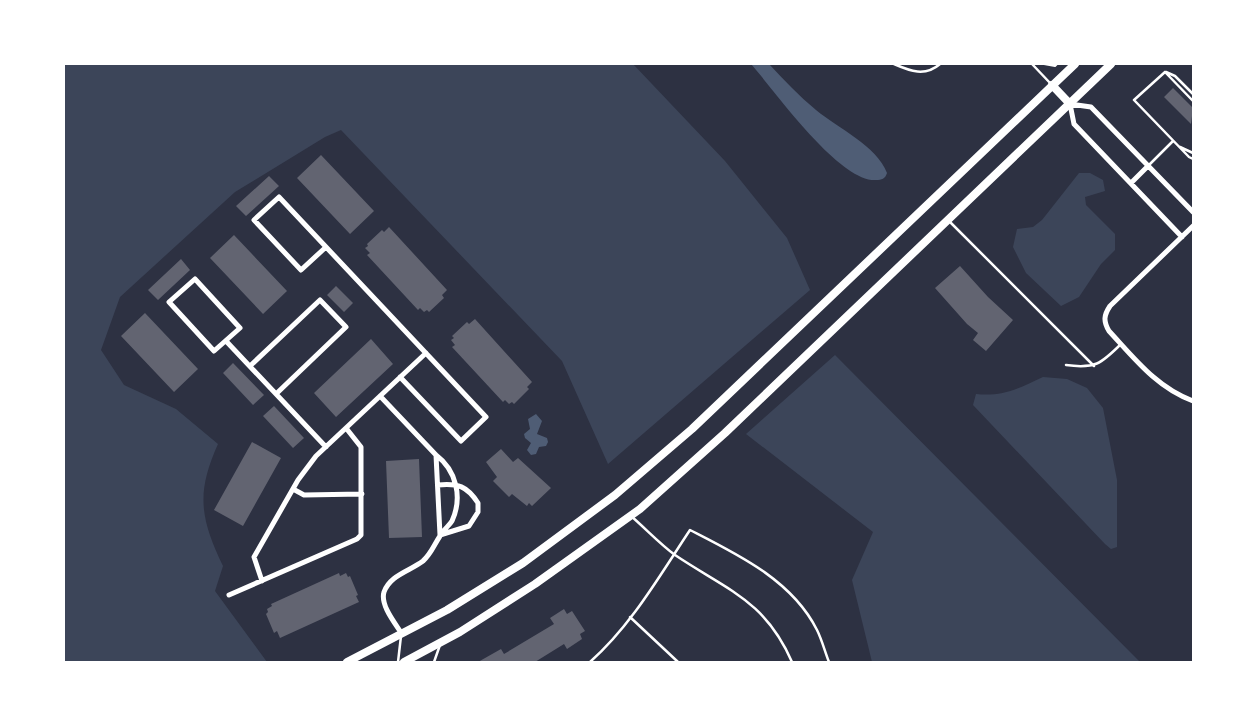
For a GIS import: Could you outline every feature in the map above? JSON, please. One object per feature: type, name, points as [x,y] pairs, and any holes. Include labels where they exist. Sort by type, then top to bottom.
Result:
[{"type":"main road","points":[[347,662],[447,610],[523,563],[615,495],[692,429],[1075,64]]},
{"type":"main road","points":[[404,662],[460,632],[535,584],[630,516],[725,434],[1111,64]]},
{"type":"main road","points":[[1052,85],[1070,104]]},
{"type":"street","points":[[1182,237],[1074,124],[1070,104],[1091,107],[1193,212]]},
{"type":"street","points":[[1131,183],[1148,166]]},
{"type":"street","points":[[326,247],[301,270],[254,220],[279,197],[486,417],[460,441],[400,377]]},
{"type":"street","points":[[1193,226],[1110,306],[1104,315],[1105,324],[1154,378],[1175,394],[1193,401]]},
{"type":"street","points":[[195,279],[240,328],[226,341],[214,352],[169,302],[195,279]]},
{"type":"street","points":[[250,366],[320,300],[346,327],[276,394]]},
{"type":"street","points":[[226,341],[326,447]]},
{"type":"street","points":[[262,580],[254,557],[293,489],[316,456],[426,353]]},
{"type":"street","points":[[380,396],[448,466],[457,493],[452,522],[440,535],[428,556],[393,579],[384,593],[383,599],[402,634]]},
{"type":"street","points":[[229,595],[357,539],[361,535],[363,528],[361,447],[346,428]]},
{"type":"street","points":[[436,455],[440,535]]},
{"type":"street","points":[[438,485],[455,483],[465,486],[478,503],[478,512],[469,526],[440,535]]},
{"type":"street","points":[[293,489],[304,495],[362,494]]},
{"type":"lane","points":[[894,64],[914,73],[926,71],[940,64]]},
{"type":"lane","points":[[1032,64],[1052,85]]},
{"type":"lane","points":[[1166,72],[1175,76],[1193,94]]},
{"type":"lane","points":[[1166,72],[1193,102]]},
{"type":"lane","points":[[1166,72],[1134,100],[1188,157],[1193,159]]},
{"type":"lane","points":[[1173,141],[1193,153]]},
{"type":"lane","points":[[1148,166],[1173,141]]},
{"type":"lane","points":[[948,220],[1094,366]]},
{"type":"lane","points":[[1066,365],[1094,366],[1103,362],[1122,344]]},
{"type":"lane","points":[[630,516],[674,554],[708,574],[758,609],[792,662]]},
{"type":"lane","points":[[590,662],[605,648],[630,617],[690,530],[735,553],[772,577],[800,604],[817,630],[829,662]]},
{"type":"lane","points":[[630,617],[678,662]]},
{"type":"lane","points":[[398,662],[402,634]]},
{"type":"lane","points":[[434,662],[440,642]]},
{"type":"path","points":[[1044,64],[1055,66],[1057,64]]},
{"type":"shaded area","points":[[64,64],[633,64],[725,161],[787,238],[810,290],[608,464],[562,361],[341,130],[325,137],[235,192],[120,297],[101,350],[124,385],[176,409],[218,444],[206,477],[204,491],[204,505],[209,534],[223,566],[215,591],[267,662],[64,662]]},
{"type":"shaded area","points":[[751,64],[769,64],[810,105],[875,154],[887,173],[885,177],[876,180],[861,177],[844,167],[809,133]]},
{"type":"shaded area","points":[[1079,173],[1090,173],[1103,180],[1105,191],[1085,197],[1086,205],[1115,234],[1115,250],[1101,264],[1079,297],[1061,306],[1026,273],[1013,247],[1017,229],[1033,227],[1042,220]]},
{"type":"shaded area","points":[[835,355],[1140,662],[872,662],[852,580],[873,532],[746,434]]},
{"type":"shaded area","points":[[1043,377],[1067,379],[1087,388],[1103,408],[1117,480],[1117,547],[1111,549],[1105,544],[973,405],[976,394],[1003,393]]},
{"type":"shaded area","points":[[536,414],[542,421],[537,434],[547,438],[548,442],[546,446],[539,447],[536,454],[531,455],[527,450],[531,443],[525,438],[524,434],[530,429],[528,419]]},
{"type":"building","points":[[1173,88],[1193,108],[1191,124],[1164,97]]},
{"type":"building","points":[[321,155],[374,211],[350,234],[297,178]]},
{"type":"building","points":[[269,176],[279,186],[246,216],[236,206]]},
{"type":"building","points":[[389,227],[447,290],[442,295],[444,298],[429,312],[427,310],[424,312],[420,308],[418,310],[367,255],[370,253],[365,248],[368,246],[367,244],[382,230],[384,232]]},
{"type":"building","points":[[234,235],[287,291],[263,314],[210,258]]},
{"type":"building","points":[[181,259],[190,270],[158,300],[148,290]]},
{"type":"building","points":[[960,266],[988,297],[1013,320],[986,351],[973,340],[978,333],[967,324],[935,288]]},
{"type":"building","points":[[336,286],[353,303],[344,312],[327,295]]},
{"type":"building","points":[[145,313],[198,369],[174,392],[121,336]]},
{"type":"building","points":[[475,319],[532,382],[527,387],[529,389],[514,404],[512,402],[509,404],[505,400],[503,402],[452,347],[455,345],[451,340],[454,338],[452,336],[467,322],[469,324]]},
{"type":"building","points":[[371,339],[393,364],[336,417],[314,393]]},
{"type":"building","points":[[233,363],[264,395],[253,405],[223,373]]},
{"type":"building","points":[[274,406],[304,438],[293,448],[263,416]]},
{"type":"building","points":[[252,442],[281,458],[243,526],[214,510]]},
{"type":"building","points":[[501,449],[513,462],[518,458],[551,488],[532,506],[529,503],[527,506],[512,494],[509,497],[493,481],[497,477],[486,462]]},
{"type":"building","points":[[419,459],[422,537],[389,538],[386,461]]},
{"type":"building","points":[[339,573],[340,576],[346,573],[348,577],[350,576],[359,602],[280,638],[277,631],[274,633],[266,614],[268,612],[267,609],[272,606],[271,604]]},
{"type":"building","points":[[564,609],[567,614],[572,611],[585,631],[580,634],[582,639],[567,649],[564,644],[535,662],[478,662],[501,649],[504,654],[554,624],[550,618]]}]
